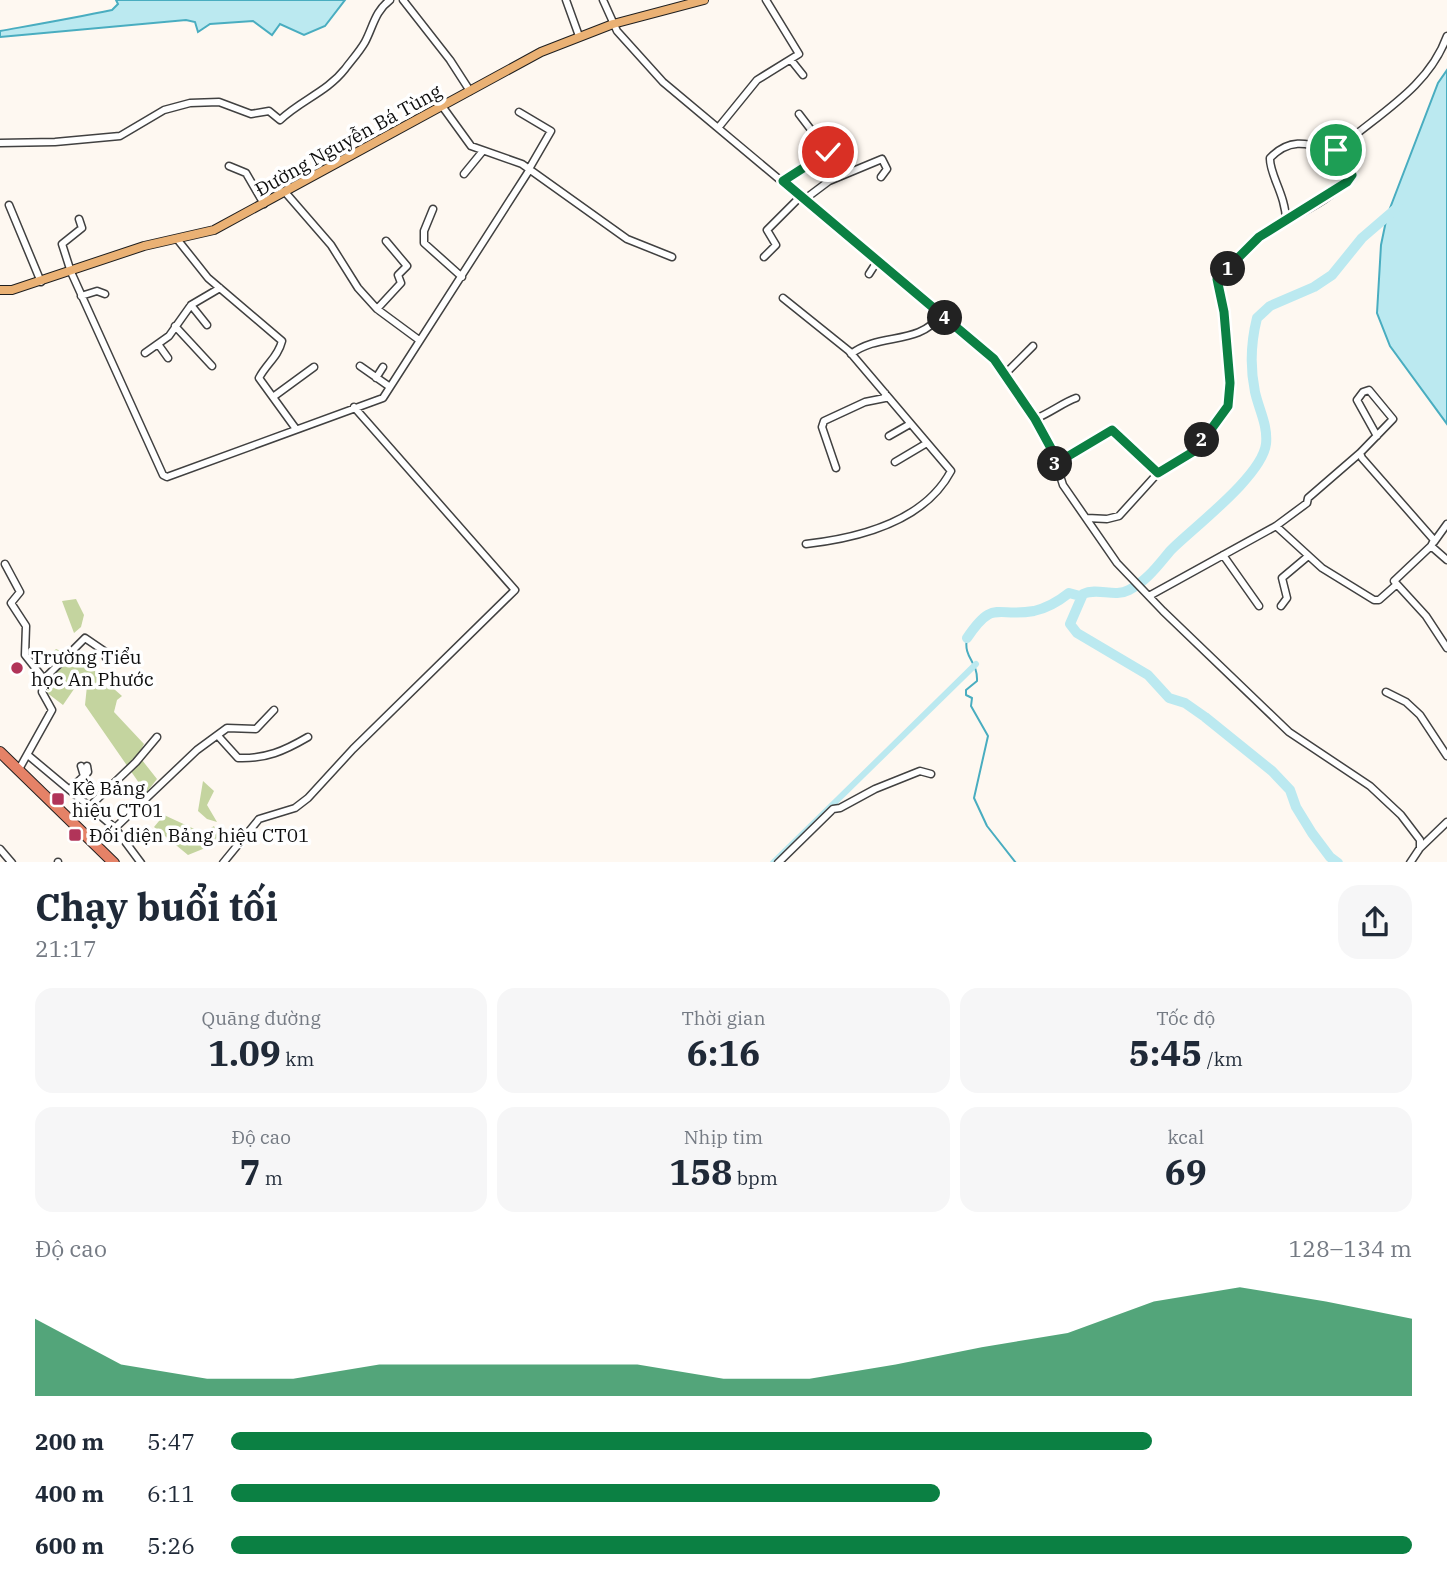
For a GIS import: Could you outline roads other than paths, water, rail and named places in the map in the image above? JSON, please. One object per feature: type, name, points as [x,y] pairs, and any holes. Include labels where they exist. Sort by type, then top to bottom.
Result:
[{"type":"highway","points":[[0,752],[113,862]]},
{"type":"main road","name":"Đường Nguyễn Bá Tùng","points":[[0,290],[12,290],[41,282],[119,254],[214,230],[470,91],[579,36],[613,24],[704,0]]},
{"type":"street","points":[[0,143],[120,136],[164,110],[190,103],[219,102],[251,114],[269,111],[280,120],[297,105],[323,91],[344,70],[363,46],[379,7],[390,0]]},
{"type":"street","points":[[403,0],[450,60],[470,91]]},
{"type":"street","points":[[566,0],[579,36]]},
{"type":"street","points":[[603,0],[613,24],[663,82],[878,260],[1006,373],[1052,450],[1063,485],[1117,563],[1289,732],[1370,786],[1401,815],[1420,840],[1420,848]]},
{"type":"street","points":[[718,128],[757,80],[799,54],[766,0]]},
{"type":"street","points":[[1286,221],[1284,197],[1270,165],[1270,158],[1283,145],[1292,143],[1336,150],[1393,106],[1430,70],[1447,36]]},
{"type":"street","points":[[791,60],[803,75]]},
{"type":"street","points":[[442,106],[462,137],[482,152],[529,169],[627,239],[672,257]]},
{"type":"street","points":[[79,219],[82,228],[62,244],[71,272],[164,477],[383,398],[462,277],[551,131],[519,112]]},
{"type":"street","points":[[783,181],[828,152],[799,114]]},
{"type":"street","points":[[1087,518],[1107,519],[1119,516],[1158,473],[1196,450],[1228,406],[1230,383],[1224,312],[1217,279],[1246,247],[1352,175],[1336,150]]},
{"type":"street","points":[[464,174],[482,152]]},
{"type":"street","points":[[764,257],[776,245],[767,230],[803,197],[829,181],[882,159],[887,169],[881,177]]},
{"type":"street","points":[[229,166],[246,173],[264,204]]},
{"type":"street","points":[[285,192],[331,245],[354,283],[377,309],[419,340]]},
{"type":"street","points":[[9,205],[41,282]]},
{"type":"street","points":[[433,209],[424,231],[424,243],[462,277]]},
{"type":"street","points":[[177,239],[202,272],[282,341],[279,355],[267,364],[259,378],[296,429]]},
{"type":"street","points":[[377,309],[401,283],[398,275],[407,266],[386,241]]},
{"type":"street","points":[[869,274],[878,260]]},
{"type":"street","points":[[145,353],[158,344],[191,305],[220,288]]},
{"type":"street","points":[[0,297],[12,290]]},
{"type":"street","points":[[81,296],[97,291],[105,294]]},
{"type":"street","points":[[783,298],[851,354],[951,471],[930,499],[887,525],[848,538],[806,544]]},
{"type":"street","points":[[191,305],[207,325]]},
{"type":"street","points":[[851,354],[872,342],[918,335],[934,324],[941,315]]},
{"type":"street","points":[[175,326],[212,366]]},
{"type":"street","points":[[158,344],[168,358]]},
{"type":"street","points":[[1006,373],[1033,346]]},
{"type":"street","points":[[360,366],[390,387]]},
{"type":"street","points":[[273,397],[314,367]]},
{"type":"street","points":[[376,377],[383,367]]},
{"type":"street","points":[[1146,594],[1276,526],[1307,503],[1308,498],[1360,453],[1377,436],[1393,419],[1369,390],[1363,392],[1357,400],[1377,436]]},
{"type":"street","points":[[836,468],[822,427],[824,421],[858,405],[884,398],[885,393]]},
{"type":"street","points":[[1035,419],[1058,410],[1067,401],[1076,398]]},
{"type":"street","points":[[224,862],[259,818],[295,808],[308,798],[352,749],[515,590],[354,407]]},
{"type":"street","points":[[889,436],[910,424]]},
{"type":"street","points":[[1055,464],[1112,430],[1158,473]]},
{"type":"street","points":[[895,462],[927,443]]},
{"type":"street","points":[[1360,453],[1432,535],[1432,545],[1447,560]]},
{"type":"street","points":[[1447,524],[1432,545],[1394,581],[1419,607],[1447,648]]},
{"type":"street","points":[[1276,526],[1307,556],[1374,600],[1379,600],[1396,585]]},
{"type":"street","points":[[1223,555],[1259,606]]},
{"type":"street","points":[[1281,606],[1287,598],[1282,578],[1307,556]]},
{"type":"street","points":[[5,564],[20,592],[11,603],[26,626],[24,655],[44,679]]},
{"type":"street","points":[[106,658],[107,653],[85,638],[44,679],[42,692],[52,710],[28,749],[29,756],[116,828],[140,862]]},
{"type":"street","points":[[1386,692],[1405,702],[1420,715],[1447,756]]},
{"type":"street","points":[[116,828],[197,750],[232,726],[256,729],[274,710]]},
{"type":"street","points":[[91,805],[145,753],[157,737]]},
{"type":"street","points":[[219,737],[238,758],[269,756],[307,737]]},
{"type":"street","points":[[18,771],[29,756]]},
{"type":"street","points":[[70,789],[88,772],[84,766]]},
{"type":"street","points":[[779,862],[833,809],[920,771],[931,774]]},
{"type":"street","points":[[1411,862],[1420,848],[1447,822]]},
{"type":"water","points":[[116,0],[345,0],[325,26],[304,35],[280,24],[272,35],[253,21],[210,24],[198,32],[195,22],[186,20],[0,37],[0,31],[112,10],[118,4]]},
{"type":"water","points":[[1447,70],[1447,424],[1390,346],[1377,313],[1381,245],[1387,216],[1438,83]]},
{"type":"waterway","points":[[1337,862],[1312,833],[1296,807],[1290,790],[1272,771],[1205,717],[1185,703],[1169,698],[1148,675],[1077,633],[1070,624],[1083,594],[1123,592],[1142,582],[1171,550],[1226,500],[1253,471],[1266,444],[1252,374],[1252,346],[1257,318],[1270,306],[1314,287],[1332,275],[1362,238],[1398,207]]},
{"type":"waterway","points":[[967,638],[990,614],[1034,611],[1053,604],[1069,593],[1080,596]]},
{"type":"waterway","points":[[967,638],[967,650],[977,674],[977,681],[966,690],[966,695],[972,698],[971,706],[988,736],[974,798],[987,826],[1015,862]]},
{"type":"waterway","points":[[774,862],[976,664]]},
{"type":"place","name":"Trường Tiểu học An Phước","points":[[17,668]]},
{"type":"place","name":"Kề Bảng hiệu CT01","points":[[58,799]]},
{"type":"place","name":"Đối diện Bảng hiệu CT01","points":[[75,835]]}]
